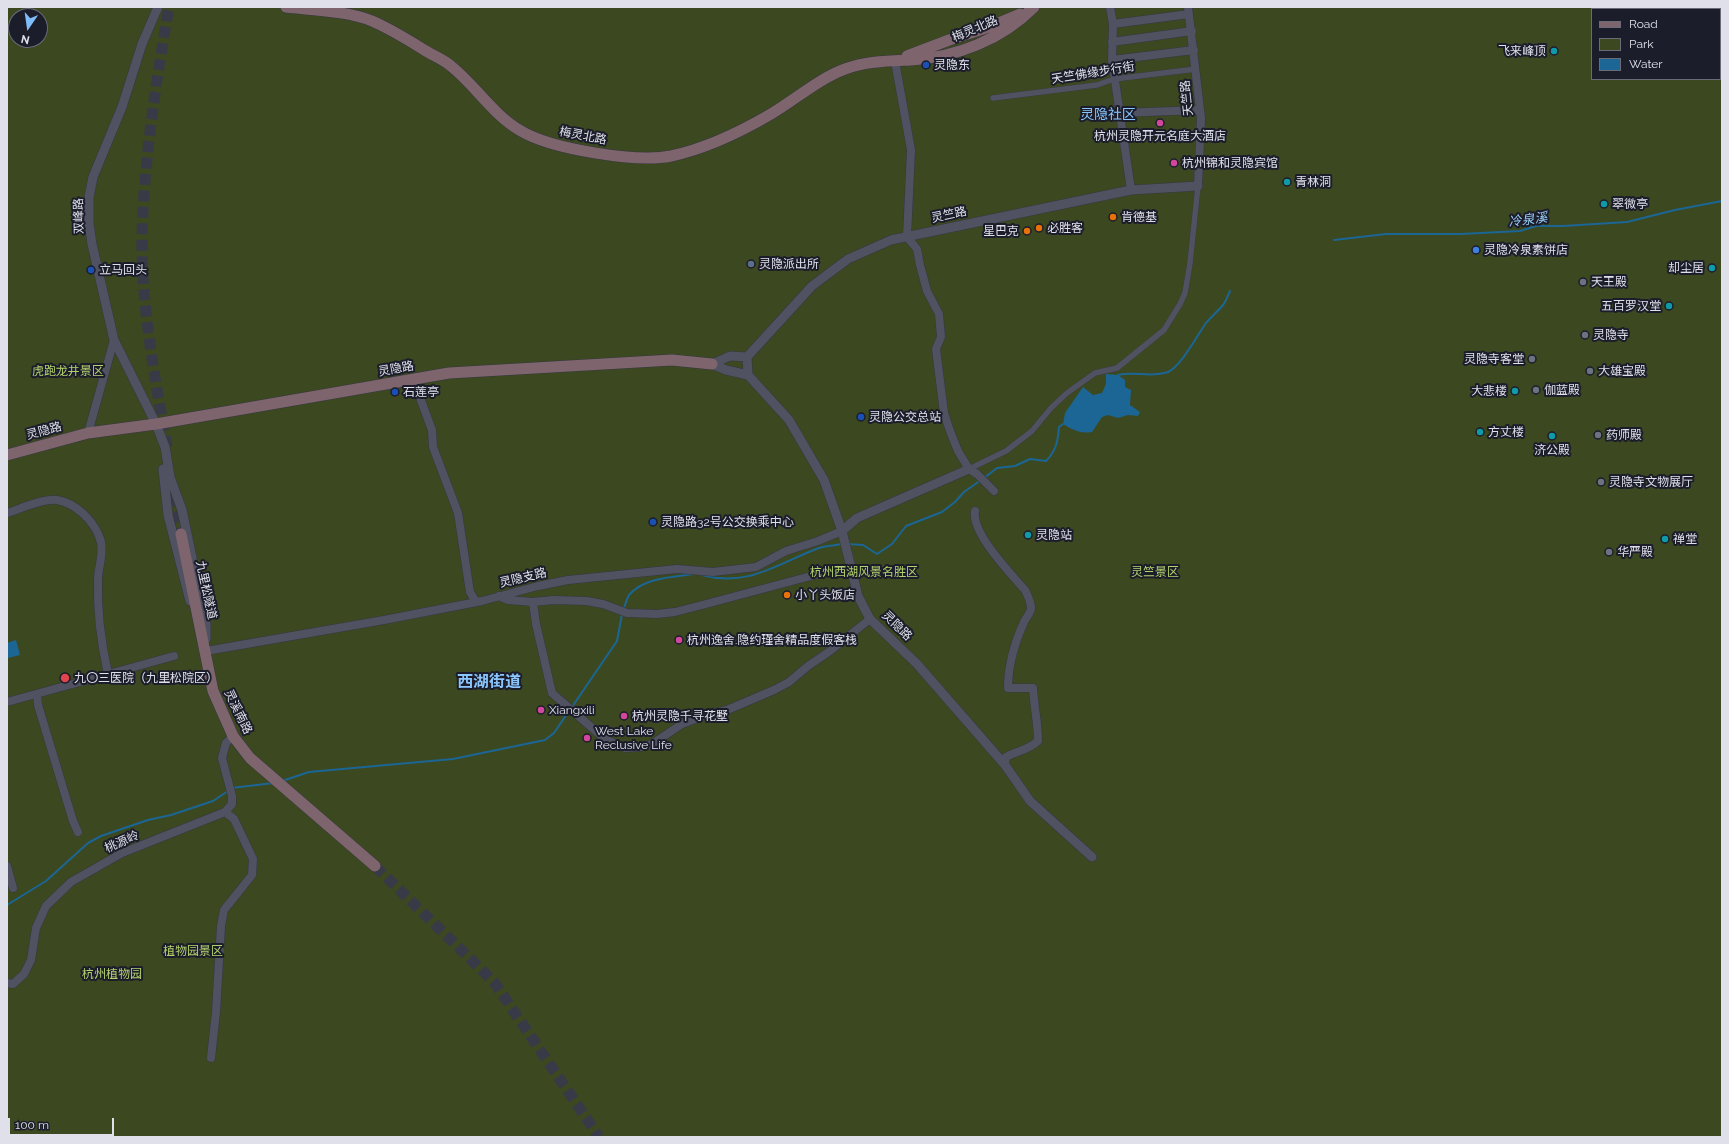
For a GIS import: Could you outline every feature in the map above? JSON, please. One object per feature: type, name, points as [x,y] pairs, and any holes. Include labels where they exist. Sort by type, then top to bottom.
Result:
[{"type":"main road","name":"梅灵北路","points":[[286,7],[337,13],[370,20],[388,28],[451,66],[496,112],[522,132],[559,146],[636,159],[670,156],[706,146],[770,115],[832,74],[848,68],[873,62],[928,58],[971,48],[1007,30],[1023,19],[1034,7]]},
{"type":"main road","name":"灵隐路","points":[[7,455],[88,433],[156,424],[449,373],[672,360],[712,364]]},
{"type":"main road","name":"九里松隧道","points":[[181,534],[206,651]]},
{"type":"main road","name":"灵溪南路","points":[[206,651],[209,677],[213,691],[233,736],[250,758],[376,866]]},
{"type":"street","name":"双峰路","points":[[156,424],[114,340],[92,244],[89,197],[93,177],[122,106],[142,44],[158,7]]},
{"type":"street","points":[[1110,7],[1114,79],[1131,190]]},
{"type":"street","points":[[1112,24],[1188,10]]},
{"type":"street","name":"天竺路","points":[[1188,10],[1192,32],[1200,110],[1200,156],[1198,186]]},
{"type":"street","points":[[1112,42],[1192,32]]},
{"type":"street","points":[[1112,60],[1194,50]]},
{"type":"street","points":[[895,61],[911,150],[907,236],[917,249],[927,291],[939,314],[941,337],[936,349],[944,413],[958,451],[969,469],[979,476],[994,491]]},
{"type":"street","name":"天竺佛缘步行街","points":[[993,98],[1097,85],[1114,79],[1196,69]]},
{"type":"street","points":[[1119,113],[1200,110]]},
{"type":"street","points":[[842,533],[857,518],[969,469],[1006,451],[1032,431],[1051,408],[1068,393],[1095,373],[1117,368],[1164,330],[1185,293],[1190,263],[1198,186]]},
{"type":"street","name":"灵竺路","points":[[747,357],[812,286],[848,259],[891,240],[1131,190],[1198,186]]},
{"type":"street","points":[[88,433],[114,340]]},
{"type":"street","points":[[730,356],[747,357],[748,375],[726,370],[712,364],[730,356]]},
{"type":"street","name":"灵隐路","points":[[748,375],[789,420],[824,480],[842,533],[858,596],[870,619],[917,664],[1005,765],[1030,801],[1092,857]]},
{"type":"street","points":[[413,379],[432,430],[433,447],[458,513],[470,592],[476,602]]},
{"type":"street","points":[[156,424],[165,447],[170,478],[182,510],[206,624],[206,651]]},
{"type":"street","points":[[156,424],[168,515],[195,622],[206,651]]},
{"type":"street","points":[[7,513],[43,502],[56,500],[73,505],[93,524],[100,537],[102,549],[102,560],[98,577],[100,624],[108,674]]},
{"type":"street","points":[[975,511],[974,516],[976,524],[986,544],[1025,590],[1029,599],[1031,610],[1024,622],[1008,671],[1008,688],[1033,688],[1038,741],[1025,751],[1014,753],[1006,757],[1005,765]]},
{"type":"street","name":"灵隐支路","points":[[206,651],[476,602],[538,586],[594,577],[623,576],[677,569],[713,572],[756,567],[786,550],[842,533]]},
{"type":"street","points":[[499,596],[508,600],[533,602],[553,600],[586,601],[603,604],[627,613],[657,614],[675,612],[837,569],[851,569]]},
{"type":"street","points":[[533,602],[536,624],[552,693],[611,742],[625,748],[641,748],[657,741],[682,724],[706,715],[728,710],[774,690],[788,682],[830,651],[870,619]]},
{"type":"street","points":[[7,702],[174,656]]},
{"type":"street","points":[[37,694],[40,713],[73,821],[78,832]]},
{"type":"street","points":[[211,1058],[216,1012],[221,926],[224,910],[252,875],[253,859],[234,819],[225,812],[232,804],[232,794],[222,758],[226,743],[233,736]]},
{"type":"street","name":"桃源岭","points":[[7,983],[13,984],[24,974],[31,960],[36,928],[46,906],[71,882],[122,854],[225,812]]},
{"type":"street","points":[[7,866],[10,884]]},
{"type":"green space","name":"灵竺景区","points":[[7,7],[1722,7],[1722,1137],[7,1137]]},
{"type":"water","points":[[1106,374],[1118,375],[1125,380],[1125,387],[1131,390],[1130,405],[1140,412],[1138,416],[1128,415],[1118,418],[1108,415],[1102,417],[1092,432],[1077,431],[1063,424],[1065,413],[1083,387],[1093,395],[1102,393],[1106,384]]},
{"type":"water","points":[[16,640],[20,655],[8,658],[7,643]]},
{"type":"waterway","name":"冷泉溪","points":[[1334,240],[1386,234],[1461,234],[1520,231],[1536,226],[1627,222],[1675,210],[1722,201]]},
{"type":"waterway","points":[[1118,375],[1162,374],[1173,369],[1206,323],[1223,305],[1230,291]]},
{"type":"waterway","points":[[984,478],[997,468],[1015,466],[1030,459],[1046,461],[1054,450],[1059,427],[1063,424]]},
{"type":"waterway","points":[[848,544],[863,545],[877,554],[892,544],[906,526],[942,512],[955,502],[964,492],[981,480]]},
{"type":"waterway","points":[[702,575],[719,578],[748,576],[776,567],[819,548],[843,544]]},
{"type":"waterway","points":[[623,610],[629,595],[635,589],[651,581],[694,574]]},
{"type":"waterway","points":[[572,707],[617,641],[622,614]]},
{"type":"waterway","points":[[282,781],[309,772],[453,759],[545,740],[554,733],[569,711]]},
{"type":"waterway","points":[[231,788],[274,783]]},
{"type":"waterway","points":[[7,905],[46,881],[88,843],[101,836],[148,820],[171,815],[213,801],[228,791]]},
{"type":"tunnel","points":[[167,447],[146,316],[142,263],[142,236],[145,178],[151,121],[169,7]]},
{"type":"tunnel","points":[[175,495],[181,534]]},
{"type":"tunnel","points":[[375,866],[494,982],[599,1137]]},
{"type":"place","name":"飞来峰顶","points":[[1554,51]]},
{"type":"place","name":"灵隐东","points":[[926,65]]},
{"type":"place","name":"杭州灵隐开元名庭大酒店","points":[[1160,123]]},
{"type":"place","name":"杭州锦和灵隐宾馆","points":[[1174,163]]},
{"type":"place","name":"青林洞","points":[[1287,182]]},
{"type":"place","name":"翠微亭","points":[[1604,204]]},
{"type":"place","name":"肯德基","points":[[1113,217]]},
{"type":"place","name":"必胜客","points":[[1039,228]]},
{"type":"place","name":"星巴克","points":[[1027,231]]},
{"type":"place","name":"灵隐冷泉素饼店","points":[[1476,250]]},
{"type":"place","name":"灵隐派出所","points":[[751,264]]},
{"type":"place","name":"却尘居","points":[[1712,268]]},
{"type":"place","name":"立马回头","points":[[91,270]]},
{"type":"place","name":"天王殿","points":[[1583,282]]},
{"type":"place","name":"五百罗汉堂","points":[[1669,306]]},
{"type":"place","name":"灵隐寺","points":[[1585,335]]},
{"type":"place","name":"灵隐寺客堂","points":[[1532,359]]},
{"type":"place","name":"大雄宝殿","points":[[1590,371]]},
{"type":"place","name":"伽蓝殿","points":[[1536,390]]},
{"type":"place","name":"大悲楼","points":[[1515,391]]},
{"type":"place","name":"石莲亭","points":[[395,392]]},
{"type":"place","name":"灵隐公交总站","points":[[861,417]]},
{"type":"place","name":"方丈楼","points":[[1480,432]]},
{"type":"place","name":"药师殿","points":[[1598,435]]},
{"type":"place","name":"济公殿","points":[[1552,436]]},
{"type":"place","name":"灵隐寺文物展厅","points":[[1601,482]]},
{"type":"place","name":"灵隐路32号公交换乘中心","points":[[653,522]]},
{"type":"place","name":"灵隐站","points":[[1028,535]]},
{"type":"place","name":"禅堂","points":[[1665,539]]},
{"type":"place","name":"华严殿","points":[[1609,552]]},
{"type":"place","name":"小丫头饭店","points":[[787,595]]},
{"type":"place","name":"杭州逸舍.隐约瑾舍精品度假客栈","points":[[679,640]]},
{"type":"place","name":"九〇三医院（九里松院区）","points":[[65,678]]},
{"type":"place","name":"Xiangxili","points":[[541,710]]},
{"type":"place","name":"杭州灵隐千寻花墅","points":[[624,716]]},
{"type":"place","name":"West Lake Reclusive Life","points":[[587,738]]},
{"type":"district","name":"灵隐社区","points":[[1108,115]]},
{"type":"district","name":"西湖街道","points":[[489,682]]},
{"type":"park label","name":"虎跑龙井景区","points":[[68,371]]},
{"type":"park label","name":"杭州西湖风景名胜区","points":[[864,572]]},
{"type":"park label","name":"植物园景区","points":[[193,951]]},
{"type":"park label","name":"杭州植物园","points":[[112,974]]}]
